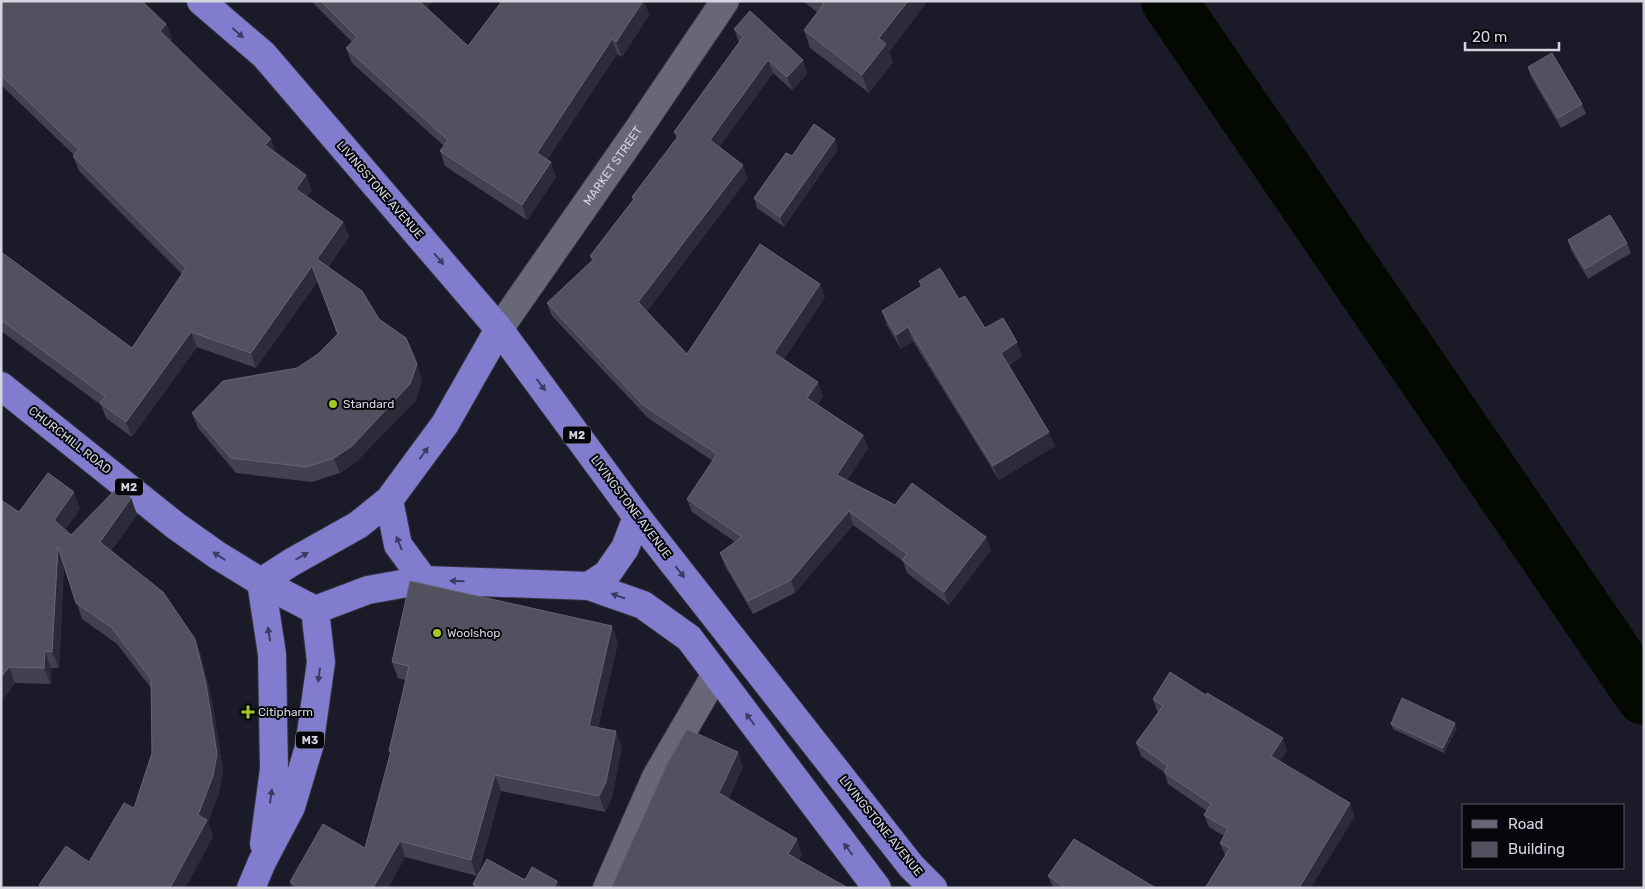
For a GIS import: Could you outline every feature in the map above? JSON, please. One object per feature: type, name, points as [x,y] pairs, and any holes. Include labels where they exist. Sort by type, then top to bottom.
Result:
[{"type":"highway","name":"LIVINGSTONE AVENUE","points":[[201,1],[264,55],[499,328],[637,517],[911,866],[933,888]]},
{"type":"highway","points":[[261,582],[292,562],[358,525],[390,500],[445,424],[499,328]]},
{"type":"highway","name":"CHURCHILL ROAD","points":[[1,386],[176,526],[217,555],[261,582]]},
{"type":"highway","points":[[390,500],[398,545],[424,580]]},
{"type":"highway","points":[[589,586],[606,574],[625,548],[637,517]]},
{"type":"highway","points":[[315,610],[368,590],[424,580],[589,586],[643,605],[690,638],[877,888]]},
{"type":"highway","name":"M2","points":[[261,582],[315,610]]},
{"type":"highway","name":"M3","points":[[261,582],[272,654],[274,769],[262,862]]},
{"type":"highway","name":"M3","points":[[252,888],[262,862],[291,807],[309,747],[321,662],[315,610]]},
{"type":"street","name":"MARKET STREET","points":[[499,328],[637,132],[725,1]]},
{"type":"street","points":[[607,888],[656,777],[716,674]]},
{"type":"building","points":[[1,1],[142,1],[166,24],[160,31],[271,139],[265,145],[306,175],[296,189],[343,222],[317,259],[362,291],[379,319],[406,338],[417,364],[410,384],[352,446],[334,458],[307,467],[231,458],[192,413],[223,381],[297,368],[318,354],[338,334],[312,266],[251,353],[191,332],[126,422],[100,403],[105,396],[1,320],[1,252],[132,348],[186,268],[73,156],[79,150],[1,75]]},
{"type":"building","points":[[321,1],[419,1],[468,46],[502,1],[643,1],[616,42],[612,39],[537,153],[551,162],[522,205],[440,151],[448,140],[346,48],[357,37]]},
{"type":"building","points":[[820,1],[908,1],[879,38],[886,44],[862,75],[804,30],[824,4]]},
{"type":"building","points":[[750,11],[803,60],[787,77],[768,60],[710,140],[743,165],[638,302],[687,354],[760,244],[820,284],[774,353],[818,382],[807,398],[863,435],[837,475],[895,505],[912,483],[986,537],[944,592],[902,560],[907,554],[849,511],[791,580],[748,601],[720,553],[742,537],[687,499],[717,454],[643,405],[547,303],[594,259],[590,256],[634,199],[632,197],[679,135],[674,132],[743,37],[734,29]]},
{"type":"building","points":[[1552,53],[1582,104],[1558,118],[1528,67]]},
{"type":"building","points":[[814,124],[835,139],[780,217],[754,198],[786,153],[792,156]]},
{"type":"building","points":[[1610,215],[1627,243],[1585,269],[1568,240]]},
{"type":"building","points":[[940,268],[959,299],[965,296],[985,328],[1003,318],[1017,342],[1001,353],[1049,432],[993,466],[908,327],[896,335],[882,311],[922,286],[919,281]]},
{"type":"building","points":[[48,473],[74,492],[54,520],[71,535],[118,487],[131,498],[100,542],[163,592],[195,639],[206,684],[217,754],[213,776],[198,815],[207,820],[170,888],[43,888],[39,885],[66,846],[89,862],[124,803],[134,808],[152,753],[151,679],[111,627],[76,603],[58,547],[52,652],[45,651],[44,668],[9,667],[1,677],[1,500],[19,512]]},
{"type":"building","points":[[410,581],[612,626],[589,726],[616,731],[606,782],[599,796],[495,775],[471,860],[400,841],[373,888],[300,888],[290,882],[323,824],[365,848],[391,751],[389,751],[409,666],[392,662]]},
{"type":"building","points":[[1170,672],[1206,695],[1207,693],[1283,738],[1271,756],[1350,803],[1299,888],[1205,888],[1230,848],[1220,843],[1228,829],[1204,815],[1211,804],[1164,772],[1168,766],[1136,743],[1163,706],[1153,699]]},
{"type":"building","points":[[1402,698],[1455,723],[1443,748],[1391,724]]},
{"type":"building","points":[[687,729],[738,752],[719,793],[797,839],[788,854],[848,888],[611,888],[668,762]]},
{"type":"building","points":[[1074,839],[1156,888],[1066,888],[1048,876]]},
{"type":"building","points":[[487,859],[525,880],[532,867],[557,881],[554,888],[480,888],[473,884]]},
{"type":"waterway","points":[[1169,1],[1644,697]]},
{"type":"place","name":"Standard","points":[[333,404]]},
{"type":"place","name":"Woolshop","points":[[437,633]]},
{"type":"place","name":"Citipharm","points":[[248,712]]}]
